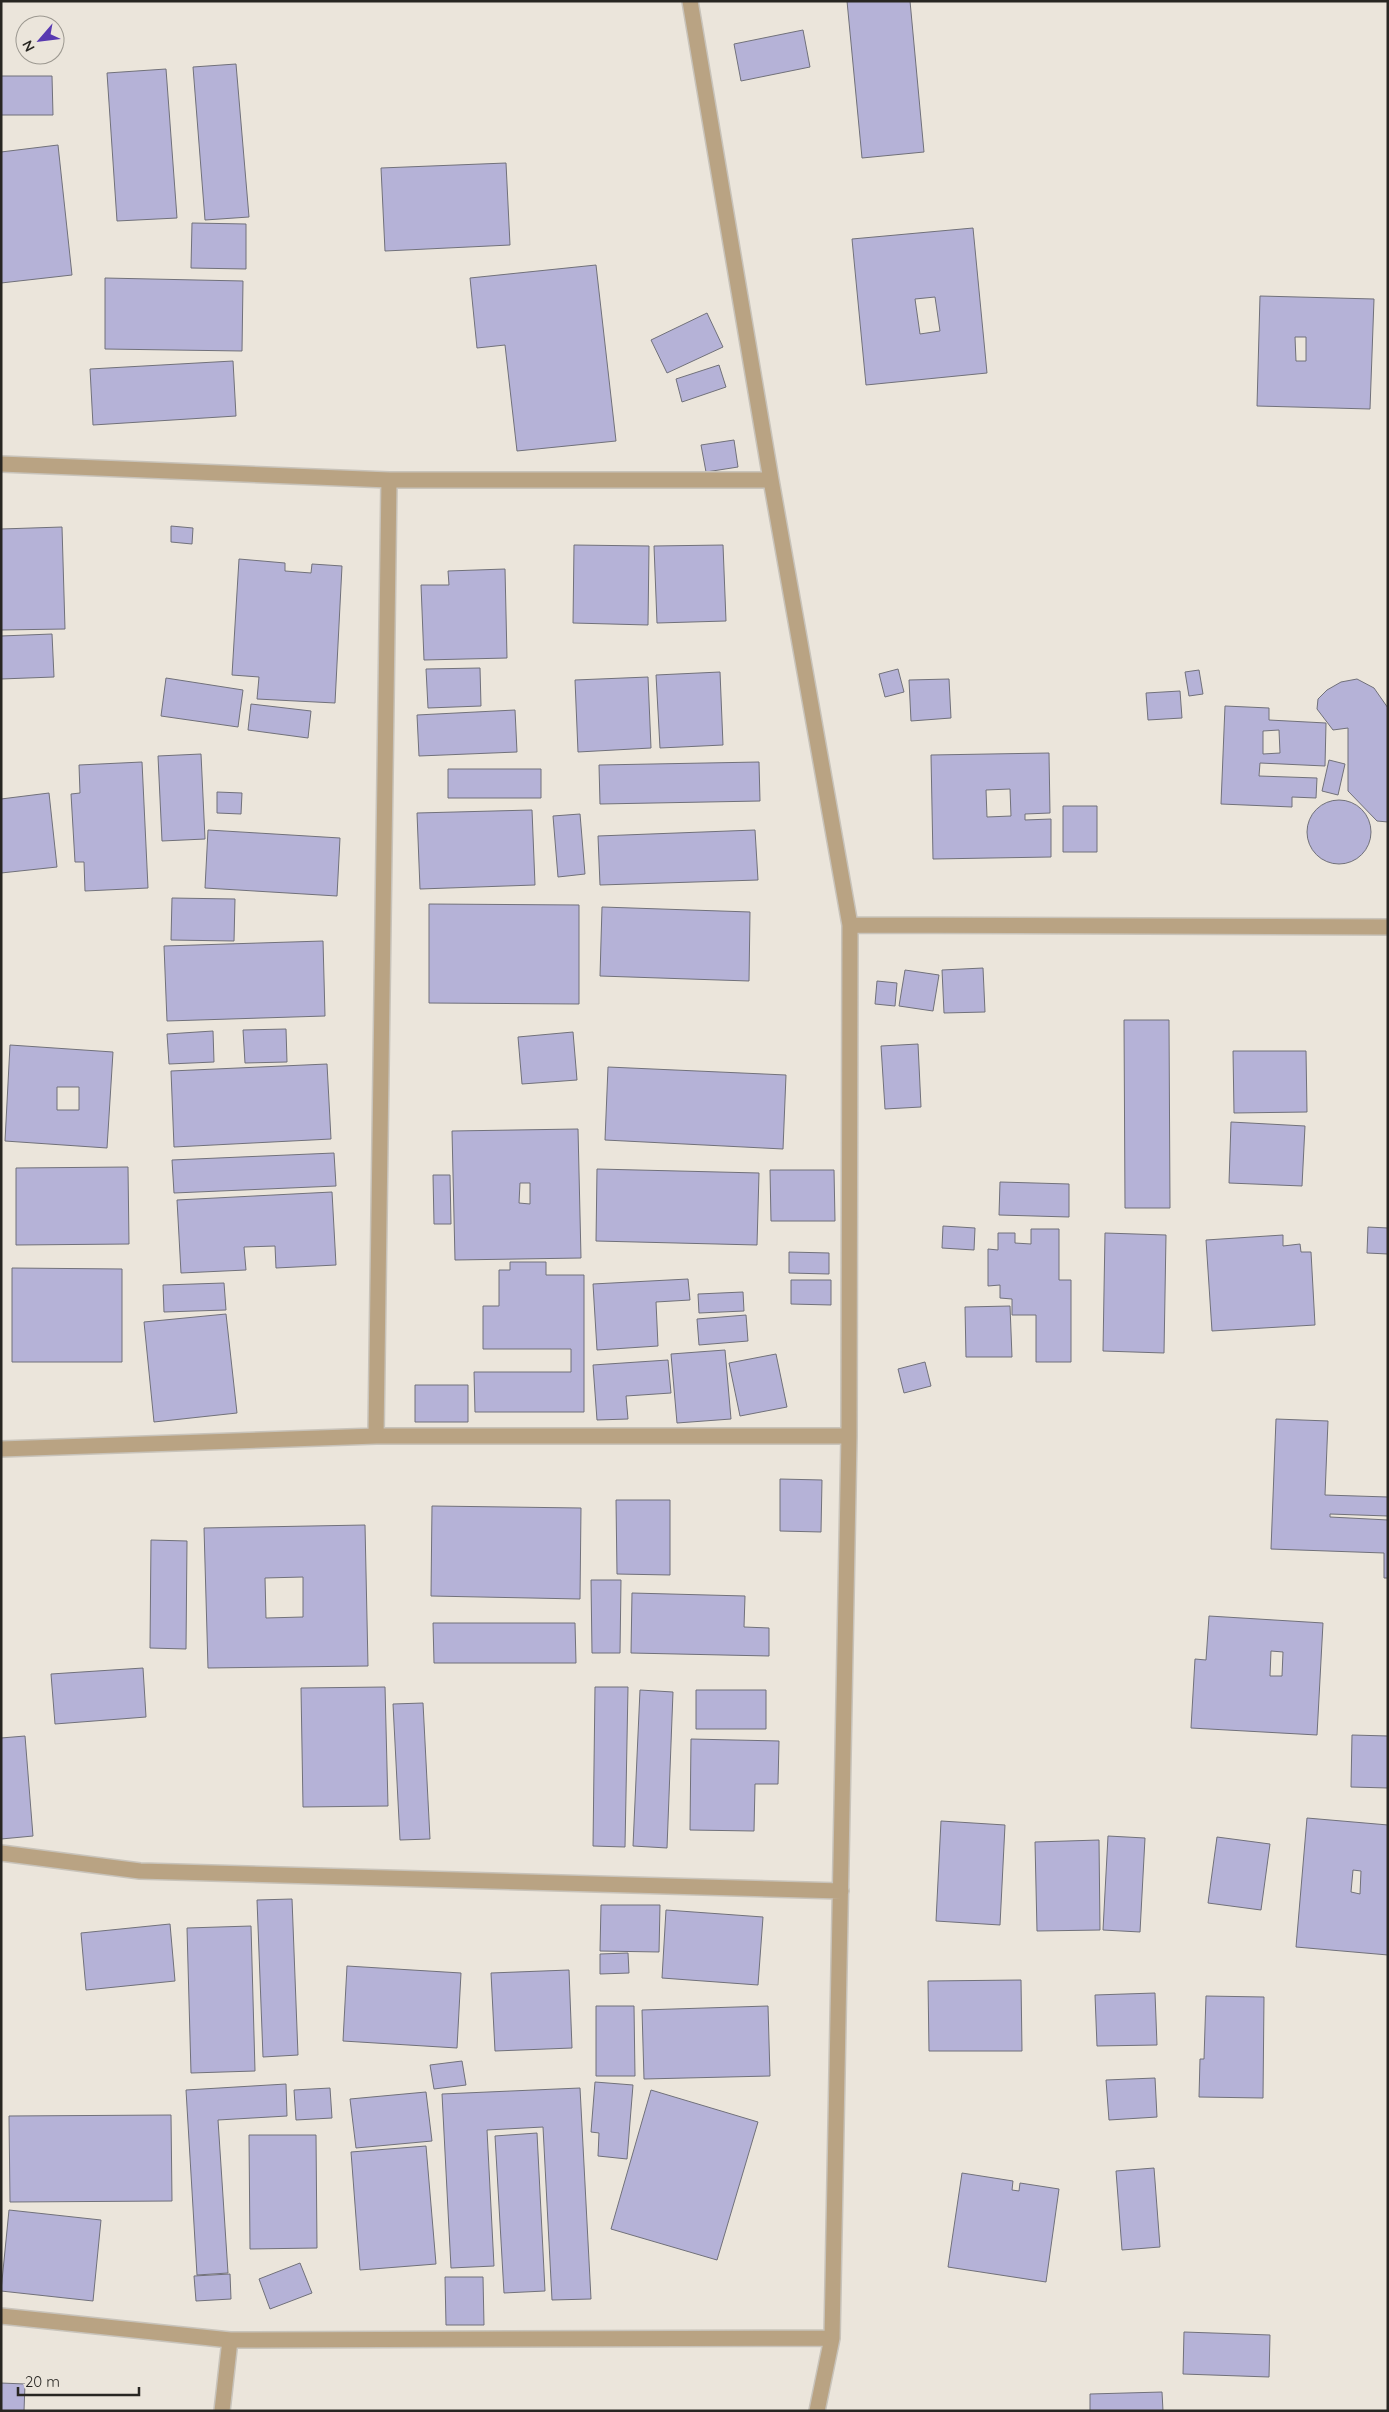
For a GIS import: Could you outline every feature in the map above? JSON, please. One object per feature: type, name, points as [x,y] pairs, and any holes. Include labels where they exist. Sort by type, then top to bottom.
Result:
[{"type":"street","points":[[690,1],[771,480],[850,925],[849,1436],[832,2338],[817,2411]]},
{"type":"street","points":[[1,464],[389,480],[771,480]]},
{"type":"street","points":[[376,1436],[389,480]]},
{"type":"street","points":[[850,925],[1388,927]]},
{"type":"street","points":[[1,1448],[376,1436],[849,1436]]},
{"type":"street","points":[[1,1853],[140,1871],[841,1890]]},
{"type":"street","points":[[1,2316],[230,2340],[832,2338]]},
{"type":"street","points":[[222,2411],[230,2340]]},
{"type":"building","points":[[847,1],[910,1],[924,152],[862,158]]},
{"type":"building","points":[[803,30],[810,67],[741,81],[734,44]]},
{"type":"building","points":[[236,64],[249,217],[205,220],[193,67]]},
{"type":"building","points":[[166,69],[177,218],[117,221],[107,73]]},
{"type":"building","points":[[1,76],[52,76],[53,115],[1,115]]},
{"type":"building","points":[[58,145],[72,275],[1,283],[1,152]]},
{"type":"building","points":[[506,163],[510,245],[385,251],[381,168]]},
{"type":"building","points":[[192,223],[246,224],[246,269],[191,268]]},
{"type":"building","points":[[973,228],[987,373],[866,385],[852,239]],"holes":[[[935,297],[940,331],[920,334],[915,299]]]},
{"type":"building","points":[[596,265],[616,441],[517,451],[505,345],[477,348],[470,278]]},
{"type":"building","points":[[105,278],[243,281],[242,351],[105,349]]},
{"type":"building","points":[[1260,296],[1374,299],[1370,409],[1257,406]],"holes":[[[1295,337],[1306,337],[1306,361],[1296,361]]]},
{"type":"building","points":[[707,313],[723,347],[667,373],[651,340]]},
{"type":"building","points":[[233,361],[236,416],[93,425],[90,369]]},
{"type":"building","points":[[719,365],[726,387],[682,402],[676,379]]},
{"type":"building","points":[[734,440],[738,467],[706,472],[701,445]]},
{"type":"building","points":[[171,526],[193,528],[192,544],[171,542]]},
{"type":"building","points":[[62,527],[65,629],[1,630],[1,529]]},
{"type":"building","points":[[574,545],[649,546],[648,625],[573,623]]},
{"type":"building","points":[[723,545],[726,621],[657,623],[654,546]]},
{"type":"building","points":[[239,559],[285,563],[285,571],[311,573],[312,564],[342,566],[335,703],[257,699],[259,677],[232,675]]},
{"type":"building","points":[[505,569],[507,658],[424,660],[421,585],[449,585],[448,571]]},
{"type":"building","points":[[52,634],[54,677],[1,679],[1,636]]},
{"type":"building","points":[[480,668],[481,706],[428,708],[426,669]]},
{"type":"building","points":[[898,669],[904,692],[885,697],[879,674]]},
{"type":"building","points":[[1199,670],[1203,694],[1189,696],[1185,672]]},
{"type":"building","points":[[720,672],[723,745],[660,748],[656,675]]},
{"type":"building","points":[[648,677],[651,748],[578,752],[575,680]]},
{"type":"building","points":[[166,678],[243,690],[238,727],[161,716]]},
{"type":"building","points":[[949,679],[951,718],[911,721],[909,680]]},
{"type":"building","points":[[1357,679],[1374,688],[1388,708],[1388,822],[1377,821],[1348,791],[1348,728],[1333,730],[1317,709],[1318,699],[1327,690],[1341,682]]},
{"type":"building","points":[[1180,691],[1182,718],[1148,720],[1146,693]]},
{"type":"building","points":[[251,704],[311,711],[308,738],[248,730]]},
{"type":"building","points":[[1225,706],[1269,708],[1269,720],[1326,723],[1325,766],[1260,763],[1259,776],[1317,778],[1316,798],[1292,797],[1292,807],[1221,804]],"holes":[[[1279,730],[1280,753],[1263,754],[1263,731]]]},
{"type":"building","points":[[515,710],[517,752],[419,756],[417,715]]},
{"type":"building","points":[[1049,753],[1050,813],[1025,814],[1025,820],[1051,819],[1051,857],[933,859],[931,755]],"holes":[[[1010,789],[1011,816],[987,817],[986,790]]]},
{"type":"building","points":[[201,754],[205,839],[162,841],[158,756]]},
{"type":"building","points":[[1329,760],[1345,764],[1338,795],[1322,791]]},
{"type":"building","points":[[142,762],[148,888],[85,891],[84,862],[75,862],[71,794],[80,793],[79,765]]},
{"type":"building","points":[[759,762],[760,801],[600,804],[599,765]]},
{"type":"building","points":[[448,769],[541,769],[541,798],[448,798]]},
{"type":"building","points":[[217,792],[242,793],[241,814],[217,813]]},
{"type":"building","points":[[49,793],[57,867],[1,873],[1,799]]},
{"type":"building","points":[[1333,800],[1345,800],[1362,809],[1369,820],[1371,832],[1369,844],[1362,855],[1345,864],[1333,864],[1321,859],[1312,850],[1307,838],[1307,826],[1312,814],[1321,805]]},
{"type":"building","points":[[1063,806],[1097,806],[1097,852],[1063,852]]},
{"type":"building","points":[[532,810],[535,885],[420,889],[417,813]]},
{"type":"building","points":[[580,814],[585,874],[558,877],[553,816]]},
{"type":"building","points":[[208,830],[340,838],[337,896],[205,888]]},
{"type":"building","points":[[755,830],[758,880],[600,885],[598,836]]},
{"type":"building","points":[[172,898],[235,899],[234,941],[171,940]]},
{"type":"building","points":[[429,904],[579,905],[579,1004],[429,1003]]},
{"type":"building","points":[[602,907],[750,912],[749,981],[600,976]]},
{"type":"building","points":[[323,941],[325,1016],[167,1021],[164,946]]},
{"type":"building","points":[[983,968],[985,1012],[944,1013],[942,970]]},
{"type":"building","points":[[905,970],[939,975],[933,1011],[899,1006]]},
{"type":"building","points":[[877,981],[897,983],[895,1006],[875,1004]]},
{"type":"building","points":[[1124,1020],[1169,1020],[1170,1208],[1125,1208]]},
{"type":"building","points":[[286,1029],[287,1062],[245,1063],[243,1030]]},
{"type":"building","points":[[213,1031],[214,1062],[169,1064],[167,1034]]},
{"type":"building","points":[[573,1032],[577,1080],[522,1084],[518,1037]]},
{"type":"building","points":[[918,1044],[921,1107],[885,1109],[881,1046]]},
{"type":"building","points":[[10,1045],[113,1052],[107,1148],[5,1141]],"holes":[[[57,1087],[79,1087],[79,1110],[57,1110]]]},
{"type":"building","points":[[1233,1051],[1306,1051],[1307,1112],[1234,1113]]},
{"type":"building","points":[[327,1064],[331,1139],[174,1147],[171,1071]]},
{"type":"building","points":[[608,1067],[786,1075],[783,1149],[605,1140]]},
{"type":"building","points":[[1231,1122],[1305,1126],[1302,1186],[1229,1183]]},
{"type":"building","points":[[578,1129],[581,1258],[455,1260],[452,1131]],"holes":[[[520,1183],[530,1183],[530,1204],[519,1203]]]},
{"type":"building","points":[[334,1153],[336,1186],[174,1193],[172,1160]]},
{"type":"building","points":[[128,1167],[129,1244],[16,1245],[16,1168]]},
{"type":"building","points":[[597,1169],[759,1173],[757,1245],[596,1241]]},
{"type":"building","points":[[770,1170],[834,1170],[835,1221],[771,1221]]},
{"type":"building","points":[[433,1175],[450,1175],[451,1224],[434,1224]]},
{"type":"building","points":[[1000,1182],[1069,1184],[1069,1217],[999,1215]]},
{"type":"building","points":[[332,1192],[336,1265],[276,1268],[275,1246],[244,1247],[246,1270],[181,1273],[177,1200]]},
{"type":"building","points":[[943,1226],[975,1228],[974,1250],[942,1248]]},
{"type":"building","points":[[1368,1227],[1388,1228],[1388,1254],[1367,1253]]},
{"type":"building","points":[[1031,1229],[1059,1229],[1059,1280],[1071,1280],[1071,1362],[1036,1362],[1036,1315],[1012,1315],[1012,1299],[1000,1298],[1000,1285],[988,1286],[988,1249],[998,1250],[998,1233],[1015,1233],[1015,1243],[1031,1244]]},
{"type":"building","points":[[1105,1233],[1166,1235],[1164,1353],[1103,1351]]},
{"type":"building","points":[[1283,1235],[1283,1246],[1300,1244],[1301,1252],[1311,1252],[1315,1325],[1212,1331],[1206,1240]]},
{"type":"building","points":[[789,1252],[829,1253],[829,1274],[789,1273]]},
{"type":"building","points":[[510,1262],[546,1262],[546,1275],[584,1275],[584,1412],[475,1412],[474,1372],[571,1372],[571,1349],[483,1349],[483,1306],[499,1306],[499,1270],[510,1270]]},
{"type":"building","points":[[12,1268],[122,1269],[122,1362],[12,1362]]},
{"type":"building","points":[[688,1279],[690,1300],[656,1302],[658,1346],[597,1350],[593,1284]]},
{"type":"building","points":[[791,1280],[831,1280],[831,1305],[791,1304]]},
{"type":"building","points":[[224,1283],[226,1310],[164,1312],[163,1285]]},
{"type":"building","points":[[743,1292],[744,1311],[699,1313],[698,1294]]},
{"type":"building","points":[[1010,1306],[1012,1357],[966,1357],[965,1307]]},
{"type":"building","points":[[226,1314],[237,1413],[154,1422],[144,1322]]},
{"type":"building","points":[[746,1315],[748,1341],[699,1345],[697,1319]]},
{"type":"building","points":[[725,1350],[731,1419],[677,1423],[671,1354]]},
{"type":"building","points":[[776,1354],[787,1407],[740,1416],[729,1363]]},
{"type":"building","points":[[668,1360],[671,1393],[626,1396],[628,1419],[597,1420],[593,1365]]},
{"type":"building","points":[[925,1362],[931,1386],[904,1393],[898,1369]]},
{"type":"building","points":[[415,1385],[468,1385],[468,1422],[415,1422]]},
{"type":"building","points":[[1276,1419],[1328,1421],[1325,1495],[1388,1497],[1388,1516],[1330,1514],[1330,1517],[1388,1520],[1388,1578],[1384,1578],[1384,1553],[1271,1549]]},
{"type":"building","points":[[780,1479],[822,1480],[821,1532],[780,1531]]},
{"type":"building","points":[[616,1500],[670,1500],[670,1575],[617,1574]]},
{"type":"building","points":[[432,1506],[581,1508],[580,1599],[431,1596]]},
{"type":"building","points":[[365,1525],[368,1666],[208,1668],[204,1528]],"holes":[[[303,1577],[303,1617],[266,1618],[265,1578]]]},
{"type":"building","points":[[151,1540],[187,1541],[186,1649],[150,1648]]},
{"type":"building","points":[[591,1580],[621,1580],[620,1653],[592,1653]]},
{"type":"building","points":[[632,1593],[745,1596],[744,1627],[769,1628],[769,1656],[631,1653]]},
{"type":"building","points":[[1209,1616],[1323,1623],[1317,1735],[1191,1728],[1195,1659],[1206,1660]],"holes":[[[1271,1651],[1283,1652],[1282,1676],[1270,1676]]]},
{"type":"building","points":[[433,1623],[575,1623],[576,1663],[434,1663]]},
{"type":"building","points":[[143,1668],[146,1717],[55,1724],[51,1674]]},
{"type":"building","points":[[385,1687],[388,1806],[303,1807],[301,1688]]},
{"type":"building","points":[[595,1687],[628,1687],[625,1847],[593,1846]]},
{"type":"building","points":[[640,1690],[673,1692],[667,1848],[633,1846]]},
{"type":"building","points":[[696,1690],[766,1690],[766,1729],[696,1729]]},
{"type":"building","points":[[423,1703],[430,1839],[400,1840],[393,1704]]},
{"type":"building","points":[[1352,1735],[1388,1736],[1388,1788],[1351,1787]]},
{"type":"building","points":[[25,1736],[33,1836],[1,1839],[1,1738]]},
{"type":"building","points":[[691,1739],[779,1741],[778,1784],[755,1784],[754,1831],[690,1830]]},
{"type":"building","points":[[1307,1818],[1388,1825],[1388,1955],[1296,1947]],"holes":[[[1353,1870],[1361,1871],[1360,1894],[1351,1892]]]},
{"type":"building","points":[[941,1821],[1005,1825],[1000,1925],[936,1921]]},
{"type":"building","points":[[1108,1836],[1145,1838],[1140,1932],[1103,1930]]},
{"type":"building","points":[[1217,1837],[1270,1844],[1261,1910],[1208,1903]]},
{"type":"building","points":[[1099,1840],[1100,1930],[1037,1931],[1035,1842]]},
{"type":"building","points":[[292,1899],[298,2055],[263,2057],[257,1900]]},
{"type":"building","points":[[601,1905],[660,1905],[659,1952],[600,1951]]},
{"type":"building","points":[[666,1910],[763,1917],[758,1985],[662,1978]]},
{"type":"building","points":[[170,1924],[175,1981],[86,1990],[81,1933]]},
{"type":"building","points":[[251,1926],[255,2071],[191,2073],[187,1928]]},
{"type":"building","points":[[628,1953],[629,1973],[600,1974],[600,1954]]},
{"type":"building","points":[[347,1966],[461,1973],[457,2048],[343,2041]]},
{"type":"building","points":[[569,1970],[572,2048],[495,2051],[491,1973]]},
{"type":"building","points":[[1021,1980],[1022,2051],[929,2051],[928,1981]]},
{"type":"building","points":[[1155,1993],[1157,2045],[1097,2046],[1095,1995]]},
{"type":"building","points":[[1206,1996],[1264,1997],[1263,2098],[1199,2097],[1200,2059],[1204,2059]]},
{"type":"building","points":[[596,2006],[634,2006],[635,2076],[596,2076]]},
{"type":"building","points":[[768,2006],[770,2076],[644,2079],[642,2010]]},
{"type":"building","points":[[462,2061],[466,2085],[434,2089],[430,2065]]},
{"type":"building","points":[[1155,2078],[1157,2117],[1109,2120],[1106,2080]]},
{"type":"building","points":[[595,2082],[633,2085],[627,2159],[598,2156],[599,2133],[591,2132]]},
{"type":"building","points":[[286,2084],[287,2116],[218,2120],[228,2273],[197,2275],[186,2090]]},
{"type":"building","points":[[330,2088],[332,2118],[296,2120],[294,2090]]},
{"type":"building","points":[[580,2088],[591,2299],[552,2300],[543,2127],[487,2130],[494,2266],[451,2268],[442,2094]]},
{"type":"building","points":[[651,2090],[758,2122],[717,2260],[611,2229]]},
{"type":"building","points":[[426,2092],[432,2141],[356,2148],[350,2099]]},
{"type":"building","points":[[171,2115],[172,2201],[10,2202],[9,2116]]},
{"type":"building","points":[[537,2133],[545,2291],[504,2293],[495,2136]]},
{"type":"building","points":[[249,2135],[316,2135],[317,2248],[250,2249]]},
{"type":"building","points":[[426,2146],[436,2264],[360,2270],[351,2152]]},
{"type":"building","points":[[1154,2168],[1160,2247],[1122,2250],[1116,2171]]},
{"type":"building","points":[[962,2173],[1013,2181],[1012,2190],[1019,2191],[1020,2183],[1059,2189],[1046,2282],[948,2267]]},
{"type":"building","points":[[9,2210],[101,2220],[93,2301],[1,2291]]},
{"type":"building","points":[[300,2263],[312,2293],[270,2309],[259,2279]]},
{"type":"building","points":[[230,2274],[231,2299],[196,2301],[194,2276]]},
{"type":"building","points":[[445,2277],[483,2277],[484,2325],[446,2325]]},
{"type":"building","points":[[1184,2332],[1270,2335],[1269,2377],[1183,2374]]},
{"type":"building","points":[[1,2383],[25,2384],[24,2411],[1,2411]]},
{"type":"building","points":[[1162,2392],[1163,2411],[1090,2411],[1090,2394]]}]
